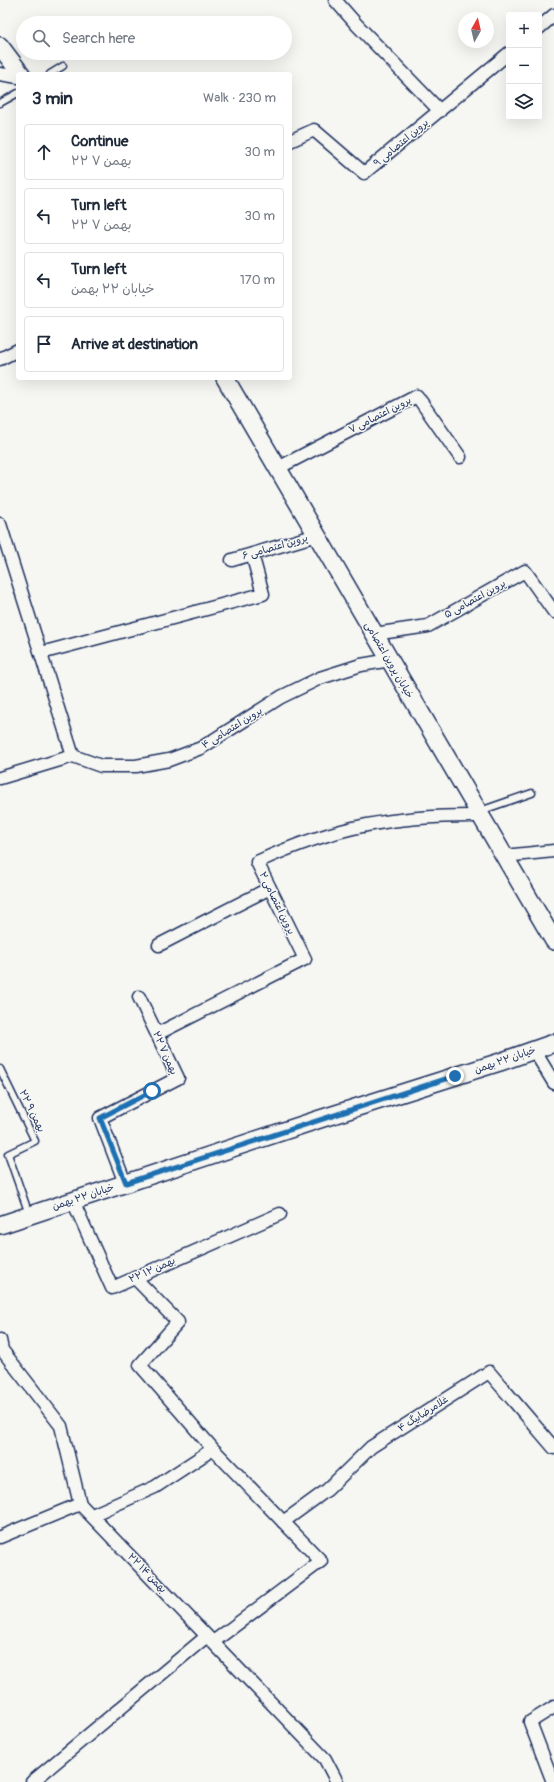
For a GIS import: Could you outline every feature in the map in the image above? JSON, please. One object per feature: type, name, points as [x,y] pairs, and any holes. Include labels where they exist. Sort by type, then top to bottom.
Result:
[{"type":"street","points":[[335,0],[357,25],[440,110]]},
{"type":"street","points":[[542,26],[554,16]]},
{"type":"street","points":[[0,46],[20,72]]},
{"type":"street","name":"پروین اعتصامی ۹","points":[[292,140],[314,130],[364,173],[506,55]]},
{"type":"street","points":[[0,74],[16,77]]},
{"type":"street","points":[[0,359],[16,351]]},
{"type":"street","name":"خیابان پروین اعتصامی","points":[[226,380],[554,942]]},
{"type":"street","name":"پروین اعتصامی ۷","points":[[278,468],[417,396],[460,457]]},
{"type":"street","points":[[0,524],[73,756],[0,778]]},
{"type":"street","name":"پروین اعتصامی ۶","points":[[232,560],[317,535]]},
{"type":"street","points":[[41,653],[263,594],[252,554]]},
{"type":"street","name":"پروین اعتصامی ۵","points":[[374,634],[428,626],[525,571],[554,612]]},
{"type":"street","name":"پروین اعتصامی ۴","points":[[73,756],[101,766],[136,766],[169,760],[201,748],[281,697],[320,678],[361,665],[390,660]]},
{"type":"street","name":"پروین اعتصامی ۲","points":[[157,1034],[305,959],[257,862],[286,848],[324,835],[362,825],[401,818],[479,814]]},
{"type":"street","points":[[504,856],[554,851]]},
{"type":"street","points":[[159,945],[270,888]]},
{"type":"street","name":"۲۲ بهمن ۷","points":[[126,1183],[100,1118],[178,1078],[138,996]]},
{"type":"street","name":"خیابان ۲۲ بهمن","points":[[0,1225],[554,1043]]},
{"type":"street","points":[[534,1050],[554,1083]]},
{"type":"street","name":"۲۲ بهمن ۱۲","points":[[73,1201],[112,1288],[280,1214]]},
{"type":"street","points":[[32,1782],[210,1639],[321,1561],[212,1449],[140,1365],[178,1322],[135,1278]]},
{"type":"street","points":[[0,1537],[80,1504],[61,1426],[1,1347]]},
{"type":"street","name":"غلامرضابیگ ۴","points":[[283,1522],[327,1490],[371,1447],[489,1372],[554,1448]]},
{"type":"street","points":[[92,1515],[155,1487],[212,1449]]},
{"type":"street","name":"۲۲ بهمن ۱۴","points":[[80,1504],[325,1759],[337,1782]]},
{"type":"street","points":[[553,1782],[530,1722],[554,1707]]},
{"type":"lane","points":[[53,72],[63,66]]},
{"type":"lane","points":[[0,103],[16,94]]},
{"type":"lane","points":[[479,814],[532,793]]},
{"type":"lane","name":"۲۲ بهمن ۹","points":[[0,1069],[35,1141],[8,1154],[30,1215]]},
{"type":"route","points":[[152,1091],[100,1118],[126,1183],[455,1076]]}]
